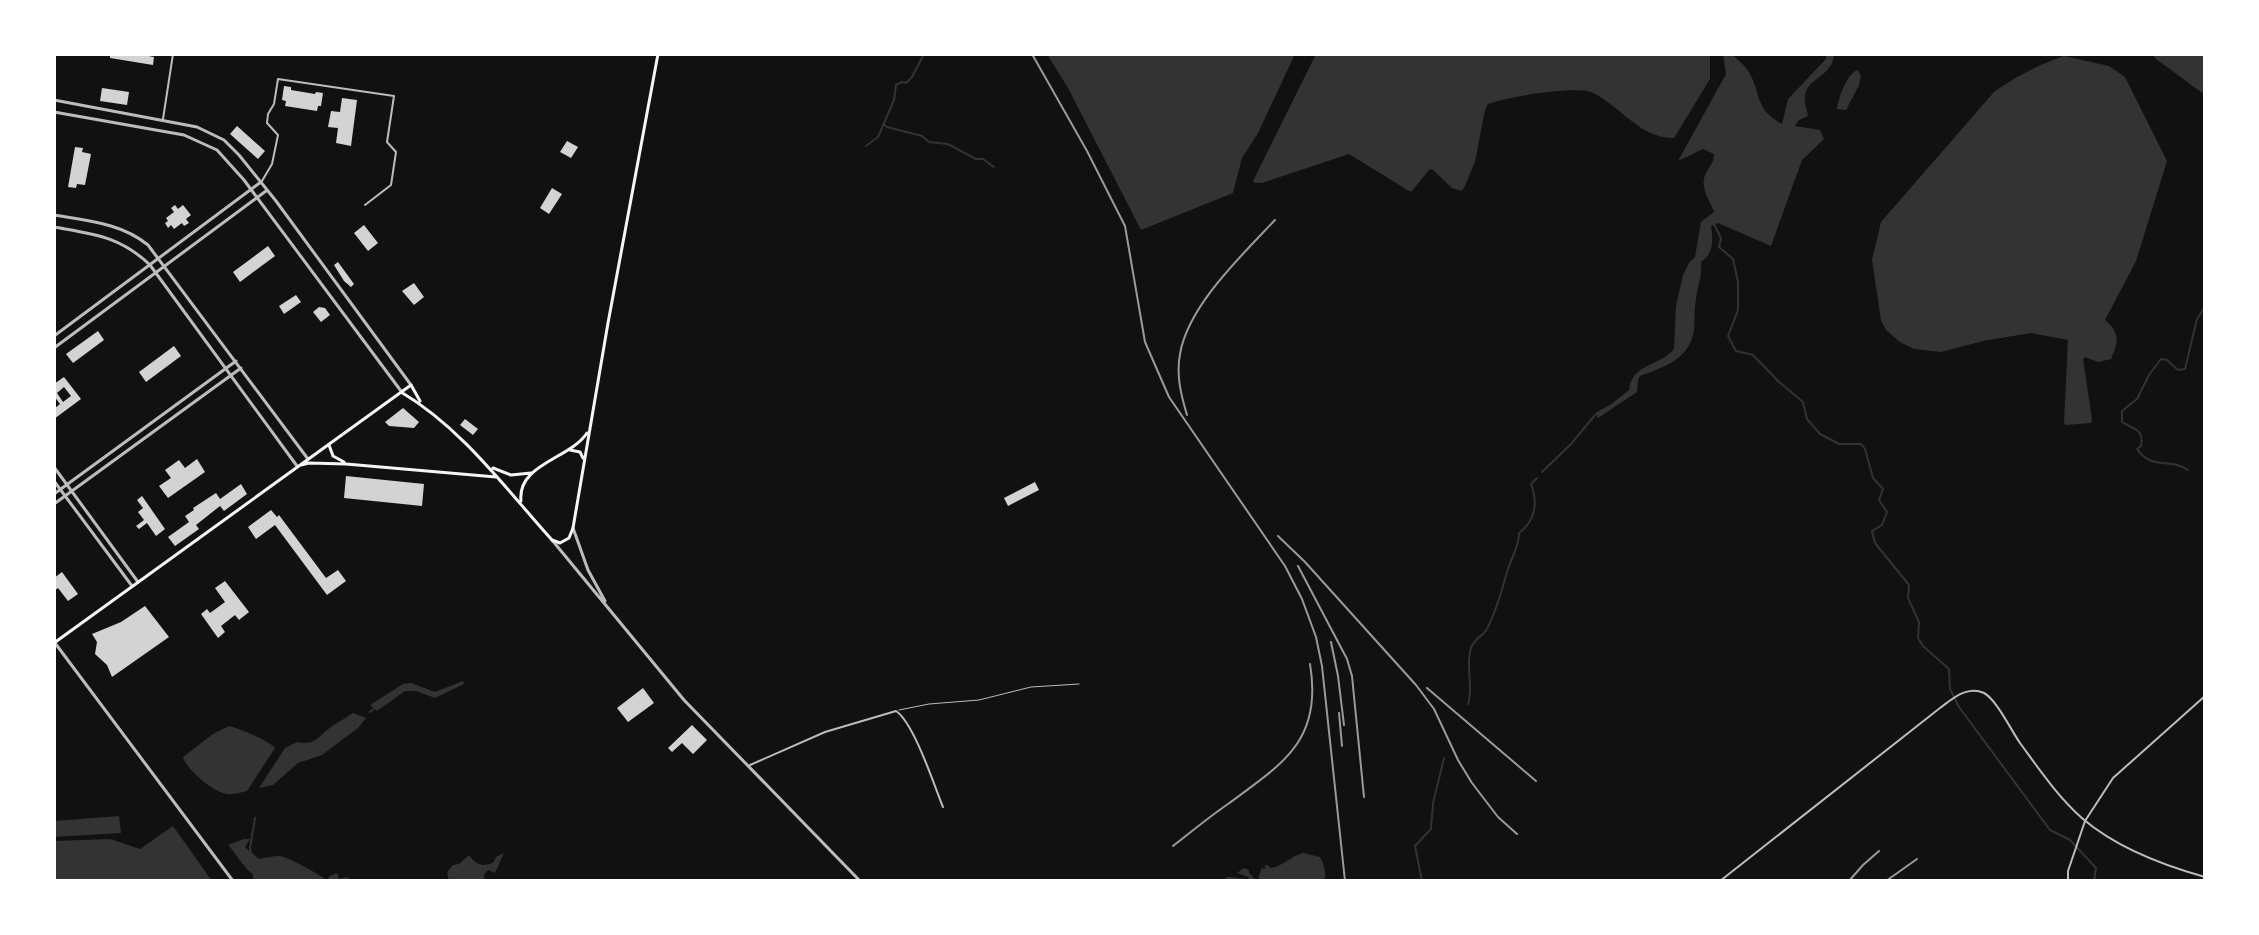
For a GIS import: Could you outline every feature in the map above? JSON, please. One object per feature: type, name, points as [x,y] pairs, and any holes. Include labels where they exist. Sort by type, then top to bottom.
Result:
[{"type":"main road","points":[[401,392],[422,405],[489,466],[552,540],[560,543],[566,540],[573,528],[658,54]]},
{"type":"main road","points":[[54,634],[56,642],[411,385],[422,405]]},
{"type":"main road","points":[[522,505],[522,485],[533,472],[581,442],[589,430]]},
{"type":"main road","points":[[329,445],[333,456],[346,464]]},
{"type":"main road","points":[[570,450],[582,455],[584,462]]},
{"type":"main road","points":[[297,466],[309,463],[346,464],[499,477]]},
{"type":"main road","points":[[489,466],[511,475],[533,472]]},
{"type":"street","points":[[163,119],[173,54]]},
{"type":"street","points":[[54,336],[261,182],[272,164],[278,135],[267,123],[278,79],[394,96],[387,142],[396,152],[391,185],[365,205]]},
{"type":"street","points":[[54,100],[163,119],[197,127],[219,137],[239,155],[268,190],[411,385]]},
{"type":"street","points":[[54,112],[184,135],[213,147],[230,162],[258,198],[401,392]]},
{"type":"street","points":[[213,147],[219,137]]},
{"type":"street","points":[[54,348],[268,190]]},
{"type":"street","points":[[54,215],[98,222],[130,232],[148,245],[308,459]]},
{"type":"street","points":[[96,234],[98,222]]},
{"type":"street","points":[[54,227],[96,234],[123,243],[150,265],[297,466]]},
{"type":"street","points":[[54,494],[236,361]]},
{"type":"street","points":[[54,504],[241,368]]},
{"type":"street","points":[[159,417],[164,424]]},
{"type":"street","points":[[131,438],[136,444]]},
{"type":"street","points":[[54,467],[138,582]]},
{"type":"street","points":[[54,481],[132,586]]},
{"type":"street","points":[[573,528],[588,570],[609,608]]},
{"type":"street","points":[[552,540],[672,687],[860,881]]},
{"type":"street","points":[[56,642],[233,881]]},
{"type":"street","points":[[1720,881],[1955,696],[1973,690],[1989,696],[2039,769],[2085,821],[2137,853],[2171,868],[2205,877]]},
{"type":"street","points":[[2068,881],[2068,871],[2085,821],[2113,778],[2205,696]]},
{"type":"street","points":[[748,766],[825,732],[896,711],[903,715],[909,727],[943,807]]},
{"type":"lane","points":[[896,711],[929,704],[979,700],[1031,687],[1079,684]]},
{"type":"shaded area","points":[[1047,54],[1295,54],[1258,133],[1242,158],[1233,193],[1141,230],[1068,88]]},
{"type":"shaded area","points":[[1316,54],[1710,54],[1710,79],[1674,138],[1662,137],[1641,128],[1603,99],[1585,91],[1542,93],[1488,104],[1475,162],[1461,191],[1452,188],[1432,169],[1409,191],[1349,154],[1255,183],[1253,181]]},
{"type":"shaded area","points":[[1723,54],[1732,54],[1747,69],[1762,106],[1782,124],[1788,99],[1826,59],[1826,54],[1834,54],[1829,68],[1807,90],[1805,101],[1808,116],[1795,126],[1820,130],[1824,139],[1802,160],[1771,246],[1718,223],[1711,226],[1712,246],[1701,262],[1692,340],[1674,360],[1640,376],[1637,392],[1598,418],[1595,413],[1629,390],[1635,375],[1674,349],[1676,306],[1683,275],[1695,257],[1701,222],[1714,212],[1704,178],[1714,154],[1703,149],[1678,161],[1726,74]]},
{"type":"shaded area","points":[[2152,54],[2205,54],[2205,95],[2156,59]]},
{"type":"shaded area","points":[[2064,56],[2109,66],[2125,77],[2167,161],[2136,261],[2105,320],[2117,338],[2111,359],[2098,362],[2083,359],[2091,423],[2066,425],[2068,340],[2031,333],[1941,352],[1914,349],[1886,330],[1881,320],[1872,260],[1881,222],[1994,92],[2028,71]]},
{"type":"shaded area","points":[[1857,70],[1861,75],[1859,85],[1846,110],[1837,109],[1844,87]]},
{"type":"shaded area","points":[[463,681],[464,684],[435,698],[416,691],[405,691],[377,711],[370,705],[403,684],[411,683],[435,692]]},
{"type":"shaded area","points":[[353,713],[366,718],[358,728],[322,755],[298,763],[273,785],[259,788],[285,748],[297,742],[313,741]]},
{"type":"shaded area","points":[[229,726],[254,735],[275,748],[247,791],[229,794],[201,780],[183,757]]},
{"type":"shaded area","points":[[119,816],[121,833],[54,837],[54,821]]},
{"type":"shaded area","points":[[173,826],[212,881],[54,881],[54,841],[110,839],[140,849]]},
{"type":"shaded area","points":[[250,839],[245,847],[259,859],[279,856],[327,880],[337,873],[339,879],[347,877],[353,881],[253,881],[253,874],[228,845]]},
{"type":"shaded area","points":[[504,853],[495,873],[488,870],[484,875],[485,881],[449,881],[447,872],[469,855],[477,863],[485,865],[493,863],[496,857]]},
{"type":"shaded area","points":[[1303,853],[1320,857],[1325,869],[1324,881],[1220,881],[1228,877],[1248,879],[1237,873],[1244,868],[1258,879],[1262,867],[1275,867]]},
{"type":"building","points":[[110,54],[154,57],[153,65],[110,58]]},
{"type":"building","points":[[284,86],[291,87],[291,90],[323,93],[321,106],[317,111],[285,106],[286,101],[282,100]]},
{"type":"building","points":[[102,88],[129,92],[127,105],[100,101]]},
{"type":"building","points":[[342,98],[357,100],[351,146],[336,143],[338,128],[328,127],[331,111],[340,112]]},
{"type":"building","points":[[237,126],[265,151],[258,159],[230,134]]},
{"type":"building","points":[[567,141],[578,147],[571,158],[560,152]]},
{"type":"building","points":[[75,147],[91,154],[85,185],[77,184],[76,188],[68,187]]},
{"type":"building","points":[[552,188],[562,194],[549,214],[540,208]]},
{"type":"building","points":[[175,205],[178,209],[183,205],[191,215],[186,219],[189,223],[168,228],[166,218],[174,212],[171,208]]},
{"type":"building","points":[[364,225],[378,243],[368,251],[354,233]]},
{"type":"building","points":[[268,246],[275,256],[240,282],[233,272]]},
{"type":"building","points":[[338,262],[354,284],[351,287],[334,265]]},
{"type":"building","points":[[414,283],[424,297],[414,305],[402,291]]},
{"type":"building","points":[[296,295],[301,302],[284,314],[279,306]]},
{"type":"building","points":[[319,307],[325,308],[330,315],[321,322],[313,312]]},
{"type":"building","points":[[98,331],[104,340],[73,363],[66,354]]},
{"type":"building","points":[[174,346],[181,356],[146,382],[139,372]]},
{"type":"building","points":[[64,377],[81,399],[54,419],[54,409],[60,404],[54,396],[54,384]],"holes":[[[64,387],[71,396],[63,402],[57,393]]]},
{"type":"building","points":[[403,408],[419,422],[414,428],[389,426],[385,422]]},
{"type":"building","points":[[465,419],[478,429],[473,435],[460,425]]},
{"type":"building","points":[[197,459],[205,472],[168,498],[159,486],[171,478],[165,470],[179,460],[185,468]]},
{"type":"building","points":[[346,476],[424,484],[422,506],[344,498]]},
{"type":"building","points":[[1035,482],[1039,490],[1008,506],[1004,498]]},
{"type":"building","points":[[241,484],[247,494],[224,511],[220,506],[196,525],[199,529],[175,546],[168,537],[189,522],[185,516],[193,508],[216,493],[220,499]]},
{"type":"building","points":[[142,496],[165,529],[156,536],[147,523],[139,529],[136,526],[144,520],[138,512],[143,508],[137,500]]},
{"type":"building","points":[[271,510],[277,517],[279,515],[326,578],[338,570],[346,581],[327,595],[275,525],[256,539],[248,527]]},
{"type":"building","points":[[62,572],[78,594],[68,601],[58,588],[54,591],[54,578]]},
{"type":"building","points":[[225,581],[249,612],[239,620],[235,615],[221,626],[225,632],[218,638],[201,614],[207,609],[210,613],[225,602],[215,588]]},
{"type":"building","points":[[145,606],[169,637],[112,677],[107,665],[95,654],[97,642],[92,634],[121,622]]},
{"type":"building","points":[[643,688],[654,703],[628,722],[617,708]]},
{"type":"building","points":[[692,725],[707,740],[693,754],[682,743],[672,752],[668,748]]},
{"type":"waterway","points":[[866,146],[878,137],[894,100],[896,85],[906,83],[912,77],[924,54]]},
{"type":"waterway","points":[[883,124],[922,136],[929,142],[948,144],[994,167]]},
{"type":"waterway","points":[[1714,224],[1721,238],[1719,247],[1733,259],[1738,282],[1738,310],[1728,336],[1736,351],[1753,355],[1803,402],[1807,419],[1820,434],[1839,444],[1861,444],[1865,449],[1873,478],[1883,489],[1879,500],[1887,512],[1882,525],[1872,531],[1875,543],[1909,585],[1908,598],[1919,622],[1918,638],[1949,669],[1950,689],[1959,707],[2050,830],[2070,840],[2096,868],[2094,881]]},
{"type":"waterway","points":[[2188,470],[2143,456],[2137,449],[2141,446],[2140,433],[2122,422],[2122,411],[2137,399],[2161,359],[2167,360],[2178,370],[2185,369],[2197,319],[2205,307]]},
{"type":"waterway","points":[[1542,472],[1595,415]]},
{"type":"waterway","points":[[1468,704],[1471,648],[1491,622],[1519,533],[1532,517],[1535,504],[1531,484],[1537,478]]},
{"type":"waterway","points":[[370,712],[376,707]]},
{"type":"waterway","points":[[1422,881],[1415,846],[1431,829],[1433,803],[1444,758]]},
{"type":"waterway","points":[[251,852],[255,818]]},
{"type":"railway","points":[[1032,54],[1125,226],[1145,342],[1169,397],[1285,566],[1302,599],[1316,637],[1322,666],[1345,881]]},
{"type":"railway","points":[[1187,415],[1179,370],[1185,336],[1218,282],[1275,220]]},
{"type":"railway","points":[[1278,536],[1416,685],[1434,709],[1472,783],[1498,817],[1517,834]]},
{"type":"railway","points":[[1298,566],[1347,659],[1352,676],[1364,797]]},
{"type":"railway","points":[[1331,642],[1344,725]]},
{"type":"railway","points":[[1173,846],[1265,776],[1294,748],[1304,732],[1310,713],[1310,664]]},
{"type":"railway","points":[[1427,688],[1536,781]]},
{"type":"railway","points":[[1339,713],[1342,746]]},
{"type":"railway","points":[[1849,881],[1879,851]]},
{"type":"railway","points":[[1886,881],[1917,859]]}]
